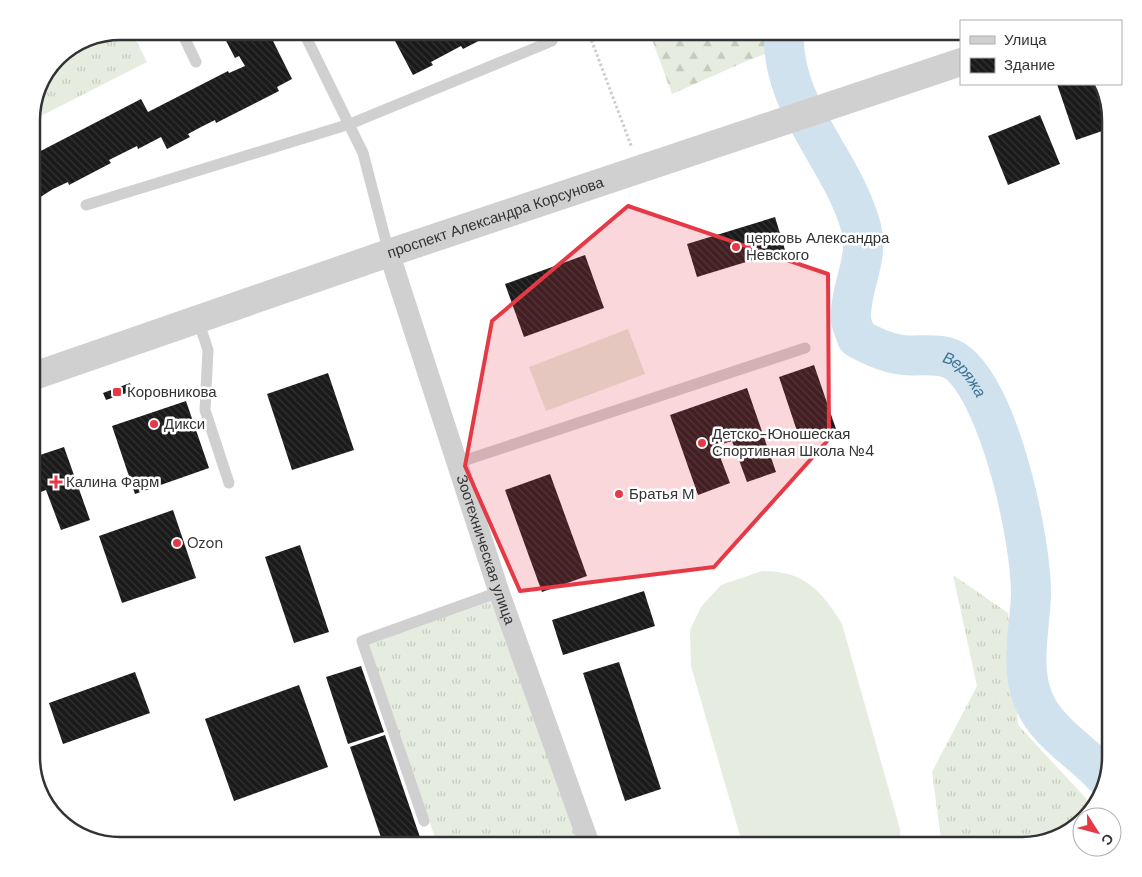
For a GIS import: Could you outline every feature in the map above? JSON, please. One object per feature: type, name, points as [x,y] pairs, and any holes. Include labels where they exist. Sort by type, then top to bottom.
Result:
[{"type":"street","name":"проспект Александра Корсунова","points":[[40,374],[389,253],[860,94],[960,62]]},
{"type":"street","name":"Зоотехническая улица","points":[[389,253],[499,592],[587,837]]},
{"type":"lane","points":[[185,40],[196,62]]},
{"type":"lane","points":[[308,40],[363,153],[389,253]]},
{"type":"lane","points":[[86,205],[350,124],[552,41]]},
{"type":"lane","points":[[198,320],[208,350],[205,410],[229,483]]},
{"type":"lane","points":[[457,463],[805,348]]},
{"type":"lane","points":[[424,821],[362,641],[499,592]]},
{"type":"path","points":[[591,40],[640,169]]},
{"type":"highlighted area","points":[[628,206],[828,274],[829,439],[714,567],[520,591],[465,466],[492,321]]},
{"type":"green space","points":[[136,40],[147,62],[40,116],[46,89],[53,75],[75,53],[89,46],[104,42]]},
{"type":"green space","points":[[652,40],[804,40],[749,60],[672,94]]},
{"type":"green space","points":[[628,329],[645,374],[546,411],[529,367]]},
{"type":"green space","points":[[762,571],[789,574],[819,592],[835,612],[842,624],[900,829],[900,837],[740,837],[691,666],[690,630],[701,607],[721,585]]},
{"type":"green space","points":[[953,575],[1008,613],[1018,725],[1089,801],[1085,807],[1072,807],[1072,820],[1048,833],[1022,837],[941,837],[932,772],[977,686]]},
{"type":"green space","points":[[498,598],[582,837],[435,837],[367,644]]},
{"type":"building","points":[[226,40],[272,40],[292,79],[277,87],[279,91],[216,123],[215,120],[201,127],[188,134],[190,137],[167,149],[161,137],[138,149],[137,146],[109,160],[111,163],[69,185],[68,182],[53,189],[40,197],[40,151],[141,99],[148,112],[228,71],[229,73],[245,66],[239,56],[235,58]]},
{"type":"building","points":[[395,40],[480,40],[463,49],[461,46],[431,62],[433,65],[413,75]]},
{"type":"building","points":[[1057,85],[1094,85],[1098,94],[1102,131],[1076,140]]},
{"type":"building","points":[[1040,115],[1060,164],[1008,185],[988,136]]},
{"type":"building","name":"церковь Александра Невского","points":[[775,217],[785,250],[697,277],[687,244]]},
{"type":"building","points":[[585,255],[604,308],[524,337],[505,284]]},
{"type":"building","points":[[814,365],[836,429],[800,440],[779,377]]},
{"type":"building","points":[[328,373],[354,450],[292,470],[267,394]]},
{"type":"building","points":[[130,383],[132,391],[106,400],[103,393]]},
{"type":"building","name":"Детско-Юношеская Спортивная Школа №4","points":[[747,388],[776,472],[747,482],[732,441],[716,446],[730,483],[698,495],[670,415]]},
{"type":"building","points":[[186,401],[209,468],[135,494],[112,426]]},
{"type":"building","points":[[64,447],[90,520],[61,530],[46,490],[40,492],[40,455]]},
{"type":"building","points":[[550,474],[587,576],[542,592],[505,490]]},
{"type":"building","points":[[173,510],[196,578],[122,603],[99,536]]},
{"type":"building","points":[[300,545],[329,632],[294,643],[265,557]]},
{"type":"building","points":[[644,591],[655,626],[563,655],[552,620]]},
{"type":"building","points":[[619,662],[661,789],[625,801],[583,673]]},
{"type":"building","points":[[361,666],[384,732],[348,744],[326,677]]},
{"type":"building","points":[[135,672],[150,713],[63,744],[49,703]]},
{"type":"building","points":[[299,685],[328,767],[234,801],[205,719]]},
{"type":"building","points":[[385,735],[420,837],[381,837],[350,747]]},
{"type":"waterway","name":"Веряжа","points":[[784,40],[785,58],[792,84],[802,108],[852,202],[861,227],[863,251],[851,308],[851,320],[857,338],[891,353],[931,355],[952,359],[958,363],[973,381],[988,407],[1011,471],[1026,540],[1031,594],[1026,660],[1029,686],[1033,699],[1046,721],[1100,772]]},
{"type":"place","name":"церковь Александра Невского","points":[[736,247]]},
{"type":"place","name":"Коровникова","points":[[117,392]]},
{"type":"place","name":"Дикси","points":[[154,424]]},
{"type":"place","name":"Детско-Юношеская Спортивная Школа №4","points":[[702,443]]},
{"type":"place","name":"Калина Фарм","points":[[56,482]]},
{"type":"place","name":"Братья М","points":[[619,494]]},
{"type":"place","name":"Ozon","points":[[177,543]]}]
